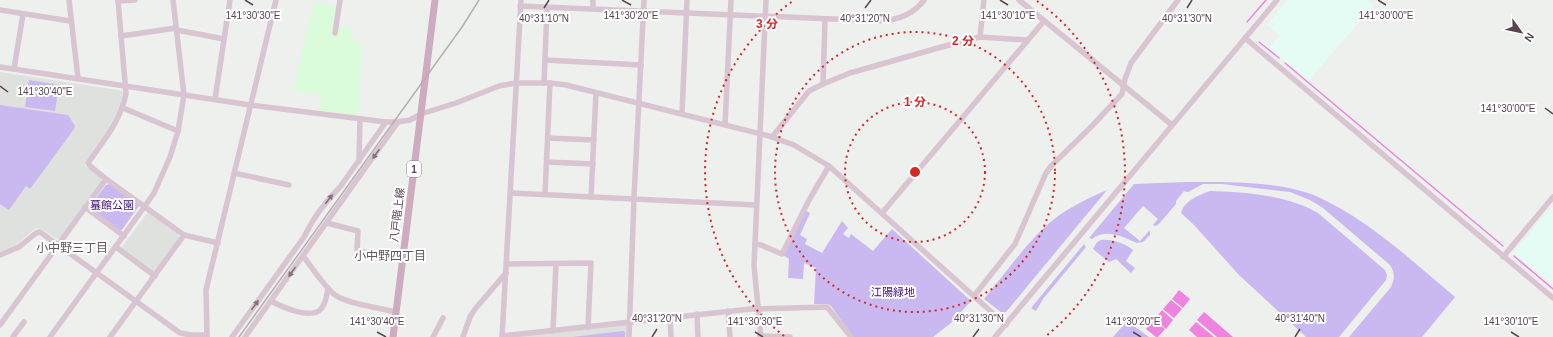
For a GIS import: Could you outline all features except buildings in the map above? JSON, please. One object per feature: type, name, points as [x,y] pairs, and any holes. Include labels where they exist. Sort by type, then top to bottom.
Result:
[{"type":"main road","name":"八戸階上線","points":[[392,337],[435,0]]},
{"type":"street","points":[[69,0],[70,21],[78,78]]},
{"type":"street","points":[[135,0],[118,1],[126,86],[123,108],[110,133],[88,163],[106,179],[184,235],[218,243]]},
{"type":"street","points":[[59,337],[51,335],[154,193],[170,157],[178,131],[184,95],[173,0]]},
{"type":"street","points":[[215,99],[230,0]]},
{"type":"street","points":[[0,255],[19,247],[36,233],[40,232],[136,302],[178,335],[207,336],[206,290],[276,0]]},
{"type":"street","points":[[335,33],[340,0]]},
{"type":"street","points":[[593,0],[593,9]]},
{"type":"street","points":[[630,337],[634,198],[644,0]]},
{"type":"street","points":[[682,114],[687,0]]},
{"type":"street","points":[[725,125],[731,0]]},
{"type":"street","points":[[766,0],[754,266],[761,336],[790,337]]},
{"type":"street","points":[[851,337],[827,307],[757,308],[502,337],[520,3],[547,8],[880,21],[899,18],[912,13],[924,0]]},
{"type":"street","points":[[980,37],[984,0]]},
{"type":"street","points":[[1019,0],[1172,125]]},
{"type":"street","points":[[974,296],[1015,244],[1046,173],[1052,165],[1122,94],[1123,86],[1131,63],[1178,0]]},
{"type":"street","points":[[995,337],[1277,0]]},
{"type":"street","points":[[545,194],[548,138],[545,60],[547,8]]},
{"type":"street","points":[[0,10],[70,21]]},
{"type":"street","points":[[14,69],[23,14]]},
{"type":"street","points":[[823,84],[825,19]]},
{"type":"street","points":[[882,213],[1044,21]]},
{"type":"street","points":[[121,36],[177,29],[224,39]]},
{"type":"street","points":[[772,137],[809,91],[850,73],[980,37],[1027,40]]},
{"type":"street","points":[[1244,38],[1553,298]]},
{"type":"street","points":[[545,60],[641,65]]},
{"type":"street","points":[[0,67],[250,105],[386,122],[410,120],[421,114],[456,103],[499,86],[516,83],[547,83],[566,85],[639,103],[772,137],[794,145],[829,166],[1006,324]]},
{"type":"street","points":[[591,197],[596,93]]},
{"type":"street","points":[[123,108],[178,131]]},
{"type":"street","points":[[358,161],[360,119]]},
{"type":"street","points":[[232,337],[304,237],[310,225],[327,201],[340,187],[386,122]]},
{"type":"street","points":[[245,337],[398,122]]},
{"type":"street","points":[[548,138],[594,140]]},
{"type":"street","points":[[546,162],[593,164]]},
{"type":"street","points":[[754,244],[761,245],[782,254],[809,200],[829,166]]},
{"type":"street","points":[[234,172],[289,185]]},
{"type":"street","points":[[0,325],[106,179]]},
{"type":"street","points":[[511,192],[756,204]]},
{"type":"street","points":[[1503,257],[1553,197]]},
{"type":"street","points":[[85,207],[124,236]]},
{"type":"street","points":[[326,223],[358,231],[357,251],[403,258]]},
{"type":"street","points":[[110,337],[184,235]]},
{"type":"street","points":[[116,247],[155,276]]},
{"type":"street","points":[[303,256],[334,295],[342,299],[396,312]]},
{"type":"street","points":[[507,264],[591,263],[588,327]]},
{"type":"street","points":[[553,331],[556,264]]},
{"type":"street","points":[[463,337],[470,317],[475,309],[506,273]]},
{"type":"street","points":[[271,301],[291,311],[316,312],[320,310],[324,304],[328,288]]},
{"type":"street","points":[[728,311],[730,337]]},
{"type":"street","points":[[696,314],[698,337]]},
{"type":"street","points":[[433,337],[443,318]]},
{"type":"street","points":[[670,318],[671,337]]},
{"type":"street","points":[[13,337],[24,322]]},
{"type":"shaded area","points":[[1288,0],[1368,0],[1374,5],[1308,81],[1269,48],[1280,35],[1267,25]]},
{"type":"shaded area","points":[[314,2],[337,7],[332,34],[337,36],[339,26],[353,29],[351,40],[362,42],[358,115],[319,110],[321,94],[293,91]]},
{"type":"shaded area","points":[[0,72],[124,91],[123,101],[113,123],[85,162],[85,166],[101,177],[101,182],[61,237],[57,239],[43,230],[36,228],[16,245],[0,252]]},
{"type":"shaded area","points":[[1553,205],[1553,285],[1513,253]]},
{"type":"shaded area","points":[[148,212],[178,234],[179,238],[155,271],[152,271],[121,248]]},
{"type":"shaded area","points":[[1179,290],[1190,299],[1183,308],[1172,299]]},
{"type":"shaded area","points":[[1171,300],[1182,309],[1174,318],[1163,309]]},
{"type":"shaded area","points":[[1162,310],[1173,320],[1166,329],[1155,319]]},
{"type":"shaded area","points":[[1204,312],[1233,337],[1217,337],[1197,320]]},
{"type":"shaded area","points":[[1154,320],[1165,329],[1158,337],[1146,329]]},
{"type":"shaded area","points":[[1196,322],[1214,337],[1197,337],[1189,330]]},
{"type":"shaded area","points":[[630,323],[629,337],[502,337]]},
{"type":"green space","points":[[29,80],[59,85],[55,111],[25,107]]},
{"type":"green space","points":[[0,105],[68,115],[75,126],[30,189],[26,186],[9,210],[0,204]]},
{"type":"green space","points":[[1229,182],[1273,185],[1301,191],[1315,196],[1367,225],[1406,255],[1455,297],[1422,337],[1349,337],[1391,287],[1394,273],[1390,265],[1323,208],[1310,200],[1290,192],[1222,184],[1203,184],[1188,192],[1184,191],[1176,201],[1176,204],[1158,225],[1153,225],[1158,219],[1143,206],[1124,228],[1140,241],[1149,231],[1150,235],[1143,242],[1137,243],[1120,236],[1109,234],[1103,234],[1092,239],[1089,238],[1134,184]]},
{"type":"green space","name":"蟇館公園","points":[[110,184],[139,206],[121,231],[90,209],[90,206],[106,185]]},
{"type":"green space","points":[[1107,190],[1006,312],[1002,313],[984,299],[1026,247],[1053,220],[1072,207]]},
{"type":"green space","points":[[1210,191],[1237,192],[1280,198],[1294,202],[1318,213],[1385,270],[1387,275],[1386,280],[1339,337],[1306,337],[1239,275],[1194,225],[1181,213],[1185,205]]},
{"type":"green space","name":"江陽緑地","points":[[806,211],[810,213],[800,235],[807,239],[805,244],[822,253],[842,221],[848,228],[843,234],[849,238],[851,234],[873,251],[892,229],[971,301],[951,323],[933,337],[853,337],[831,306],[828,304],[814,304],[816,268],[804,263],[803,279],[788,278],[789,259],[783,255]]},
{"type":"green space","points":[[1101,240],[1118,242],[1133,250],[1126,261],[1135,268],[1131,273],[1116,259],[1109,262],[1093,249],[1097,242]]},
{"type":"green space","points":[[1084,244],[1086,247],[1043,299],[1036,311],[1031,308]]},
{"type":"green space","points":[[1127,321],[1149,337],[1113,337]]},
{"type":"green space","points":[[625,332],[625,337],[572,337]]},
{"type":"waterway","points":[[1247,22],[1266,0]]},
{"type":"waterway","points":[[1259,42],[1279,58]]},
{"type":"waterway","points":[[1285,63],[1503,246]]},
{"type":"waterway","points":[[1514,256],[1553,289]]},
{"type":"railway","points":[[239,337],[462,27],[479,0]]},
{"type":"district","name":"小中野三丁目","points":[[72,248]]},
{"type":"district","name":"小中野四丁目","points":[[390,256]]}]
